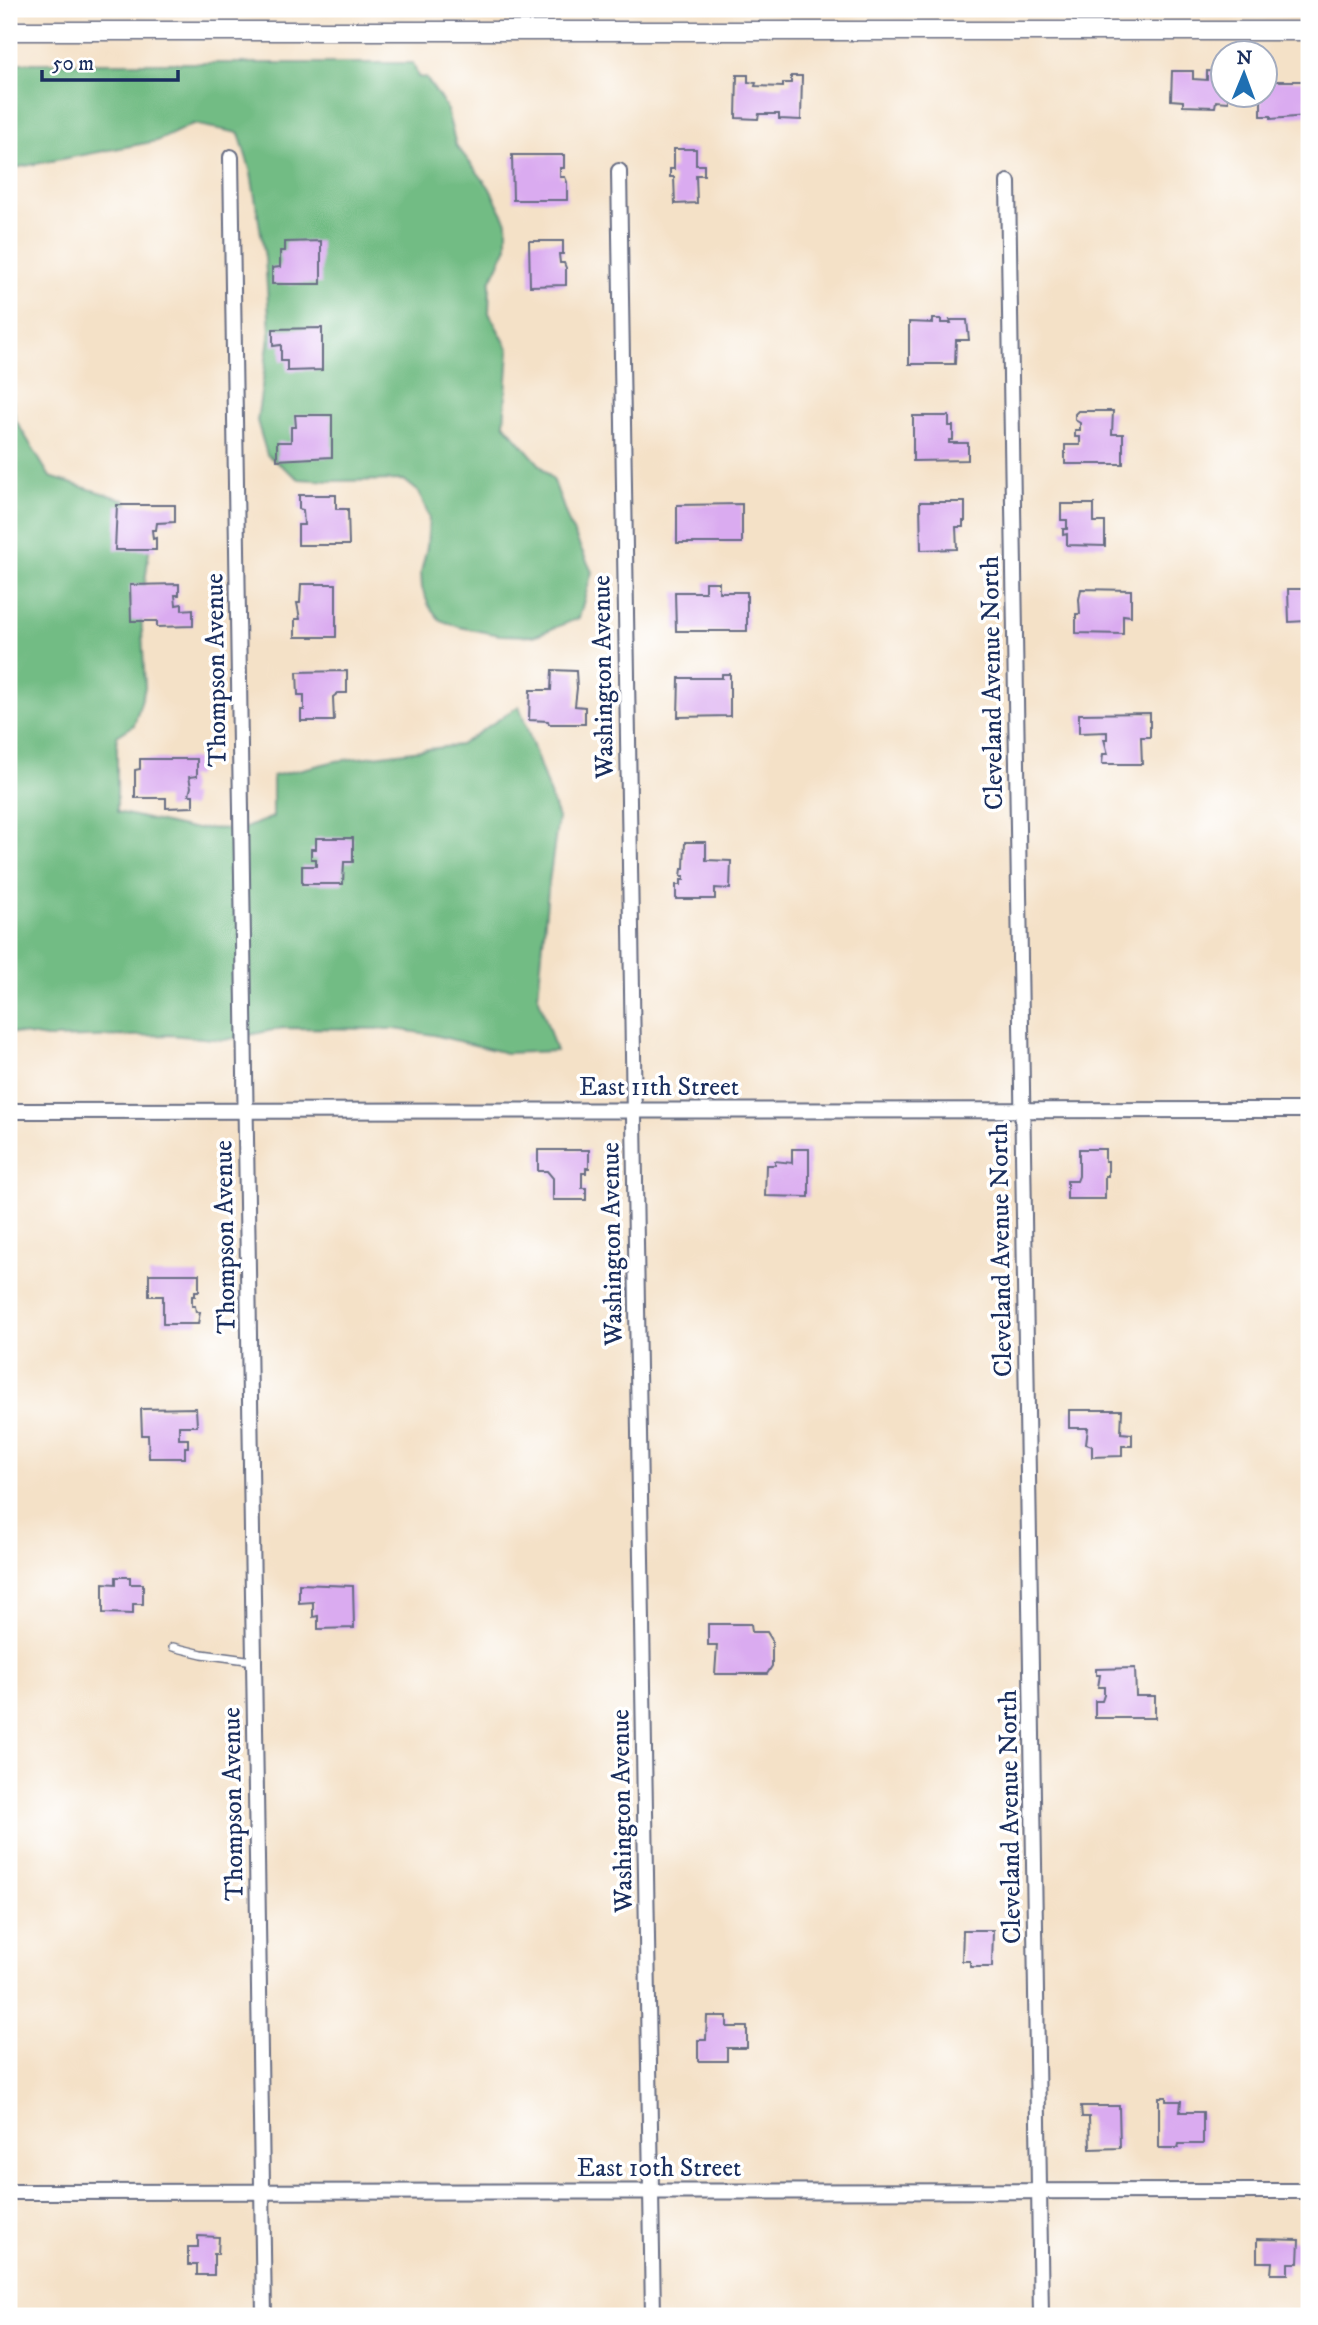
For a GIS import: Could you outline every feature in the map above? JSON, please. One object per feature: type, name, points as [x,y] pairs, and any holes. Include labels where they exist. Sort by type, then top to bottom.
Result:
[{"type":"street","points":[[9,31],[1309,31]]},
{"type":"street","name":"Thompson Avenue","points":[[231,156],[264,2316]]},
{"type":"street","name":"Washington Avenue","points":[[619,172],[653,2316]]},
{"type":"street","name":"Cleveland Avenue North","points":[[1008,183],[1041,2316]]},
{"type":"street","name":"East 11th Street","points":[[9,1111],[1309,1110]]},
{"type":"street","name":"East 10th Street","points":[[9,2192],[1309,2191]]},
{"type":"lane","points":[[173,1647],[255,1661]]},
{"type":"green space","points":[[9,63],[413,63],[418,77],[426,78],[446,107],[456,145],[489,187],[507,222],[507,247],[490,282],[489,313],[509,350],[504,424],[554,481],[569,523],[592,572],[579,618],[534,636],[500,635],[459,627],[440,620],[429,606],[422,588],[421,572],[427,547],[429,517],[419,492],[404,480],[299,479],[267,455],[257,421],[270,331],[265,258],[251,173],[239,133],[193,124],[157,141],[9,169]]},
{"type":"green space","points":[[9,380],[15,419],[50,477],[125,500],[151,537],[141,612],[145,688],[134,725],[117,736],[117,812],[187,828],[243,829],[273,817],[273,776],[336,761],[460,745],[519,706],[558,818],[538,996],[556,1051],[506,1053],[434,1035],[395,1029],[283,1028],[224,1040],[170,1035],[47,1038],[9,1032]]},
{"type":"building","points":[[1172,71],[1193,71],[1193,79],[1207,80],[1207,71],[1210,71],[1210,107],[1183,106],[1183,101],[1171,100]]},
{"type":"building","points":[[737,75],[748,75],[748,82],[756,83],[755,86],[783,87],[783,83],[791,83],[791,76],[802,76],[801,120],[779,119],[779,114],[759,114],[758,119],[736,118]]},
{"type":"building","points":[[1280,81],[1307,81],[1307,116],[1271,119],[1271,116],[1261,116],[1261,108],[1280,108]]},
{"type":"building","points":[[674,149],[696,149],[696,165],[704,165],[704,175],[696,175],[697,203],[675,204],[674,177],[670,177],[670,169],[674,169]]},
{"type":"building","points":[[512,155],[564,155],[564,168],[560,168],[560,177],[565,177],[567,182],[567,200],[513,200]]},
{"type":"building","points":[[321,241],[321,284],[272,284],[272,268],[280,267],[280,251],[285,251],[285,242]]},
{"type":"building","points":[[529,241],[563,241],[563,254],[559,254],[560,263],[564,263],[566,268],[566,285],[530,286]]},
{"type":"building","points":[[933,319],[941,319],[941,323],[967,320],[969,340],[956,340],[955,364],[909,364],[909,322],[933,323]]},
{"type":"building","points":[[322,328],[322,370],[287,371],[287,361],[281,361],[281,345],[273,346],[273,329]]},
{"type":"building","points":[[1078,411],[1113,411],[1112,434],[1123,434],[1123,464],[1065,464],[1065,445],[1080,445],[1080,437],[1075,437],[1075,430],[1080,430],[1080,423],[1075,420]]},
{"type":"building","points":[[295,415],[332,415],[332,457],[277,460],[277,442],[291,442],[291,427],[296,427]]},
{"type":"building","points":[[913,416],[949,416],[949,426],[953,426],[953,440],[949,440],[949,443],[968,443],[968,460],[913,461]]},
{"type":"building","points":[[299,495],[336,495],[336,509],[348,509],[349,545],[298,545],[298,525],[304,525],[303,510],[299,509]]},
{"type":"building","points":[[920,502],[965,502],[963,527],[956,527],[957,549],[921,550]]},
{"type":"building","points":[[742,504],[742,543],[677,543],[677,505]]},
{"type":"building","points":[[1061,504],[1094,504],[1094,522],[1105,522],[1105,546],[1067,545],[1067,534],[1063,535],[1063,529],[1067,529],[1067,520],[1061,520]]},
{"type":"building","points":[[117,505],[175,505],[175,522],[157,523],[156,530],[152,530],[153,539],[156,538],[156,550],[115,550]]},
{"type":"building","points":[[705,582],[719,582],[719,592],[747,592],[747,631],[676,631],[675,592],[705,592]]},
{"type":"building","points":[[179,584],[179,595],[175,595],[176,605],[182,604],[182,610],[193,609],[193,626],[157,627],[157,621],[131,621],[130,585]]},
{"type":"building","points":[[301,584],[336,584],[336,637],[295,637],[295,619],[300,619],[297,603],[300,603]]},
{"type":"building","points":[[1081,589],[1131,590],[1131,616],[1123,615],[1123,634],[1076,633],[1076,614],[1080,614]]},
{"type":"building","points":[[1288,589],[1309,589],[1309,633],[1306,633],[1306,621],[1289,622]]},
{"type":"building","points":[[552,670],[576,671],[575,706],[585,707],[585,724],[549,724],[548,721],[529,720],[530,690],[551,690]]},
{"type":"building","points":[[347,671],[347,693],[338,693],[333,697],[334,721],[301,721],[304,695],[298,695],[297,672]]},
{"type":"building","points":[[722,674],[730,674],[730,716],[678,717],[679,678],[722,678]]},
{"type":"building","points":[[1150,713],[1150,737],[1141,737],[1142,764],[1102,764],[1103,754],[1108,754],[1104,739],[1107,739],[1107,732],[1079,733],[1079,714]]},
{"type":"building","points":[[140,759],[197,759],[197,776],[189,777],[189,795],[193,795],[193,807],[166,808],[166,798],[135,798],[135,770],[140,769]]},
{"type":"building","points":[[316,838],[353,838],[353,862],[344,862],[343,884],[302,884],[302,866],[316,866],[316,859],[311,859],[311,849],[316,849]]},
{"type":"building","points":[[685,842],[706,842],[706,860],[731,861],[730,889],[715,888],[715,899],[676,899],[676,885],[681,885],[681,880],[684,880],[684,876],[681,876],[684,869]]},
{"type":"building","points":[[792,1149],[809,1149],[809,1197],[765,1196],[766,1165],[775,1165],[775,1161],[792,1163]]},
{"type":"building","points":[[1079,1149],[1105,1149],[1108,1176],[1105,1176],[1105,1199],[1067,1199],[1067,1181],[1077,1181],[1079,1176]]},
{"type":"building","points":[[538,1150],[589,1150],[589,1168],[586,1168],[586,1173],[582,1173],[582,1188],[586,1188],[586,1200],[553,1200],[553,1178],[547,1171],[538,1171]]},
{"type":"building","points":[[149,1274],[199,1274],[199,1291],[195,1291],[195,1296],[192,1296],[192,1306],[195,1306],[196,1312],[200,1312],[198,1324],[163,1324],[163,1296],[149,1296]]},
{"type":"building","points":[[196,1408],[197,1426],[179,1426],[179,1439],[188,1439],[185,1458],[149,1458],[148,1435],[142,1435],[141,1409]]},
{"type":"building","points":[[1069,1410],[1122,1410],[1121,1433],[1132,1434],[1132,1446],[1122,1446],[1122,1456],[1092,1457],[1092,1446],[1086,1444],[1088,1428],[1069,1428]]},
{"type":"building","points":[[116,1577],[130,1577],[130,1584],[143,1584],[143,1604],[133,1604],[133,1614],[103,1613],[103,1583],[116,1584]]},
{"type":"building","points":[[299,1584],[353,1586],[354,1628],[318,1629],[318,1616],[313,1617],[313,1602],[299,1603]]},
{"type":"building","points":[[708,1624],[751,1624],[752,1632],[767,1632],[772,1640],[772,1666],[767,1674],[715,1674],[717,1645],[708,1645]]},
{"type":"building","points":[[1135,1668],[1136,1696],[1155,1696],[1155,1718],[1095,1718],[1095,1701],[1102,1701],[1104,1695],[1104,1687],[1098,1687],[1100,1675],[1096,1675],[1096,1669]]},
{"type":"building","points":[[963,1930],[993,1930],[992,1967],[970,1967],[970,1961],[962,1961]]},
{"type":"building","points":[[707,2016],[727,2016],[727,2027],[747,2027],[747,2048],[727,2048],[727,2061],[698,2061],[698,2040],[706,2040]]},
{"type":"building","points":[[1159,2097],[1166,2097],[1166,2101],[1181,2101],[1180,2112],[1203,2112],[1203,2144],[1179,2144],[1178,2148],[1159,2148]]},
{"type":"building","points":[[1081,2106],[1119,2106],[1120,2148],[1090,2149],[1089,2117],[1082,2117]]},
{"type":"building","points":[[198,2236],[219,2237],[218,2254],[214,2254],[214,2275],[197,2275],[197,2265],[188,2265],[188,2247],[198,2247]]},
{"type":"building","points":[[1257,2239],[1299,2240],[1298,2263],[1288,2263],[1288,2274],[1271,2274],[1272,2262],[1257,2262]]}]
